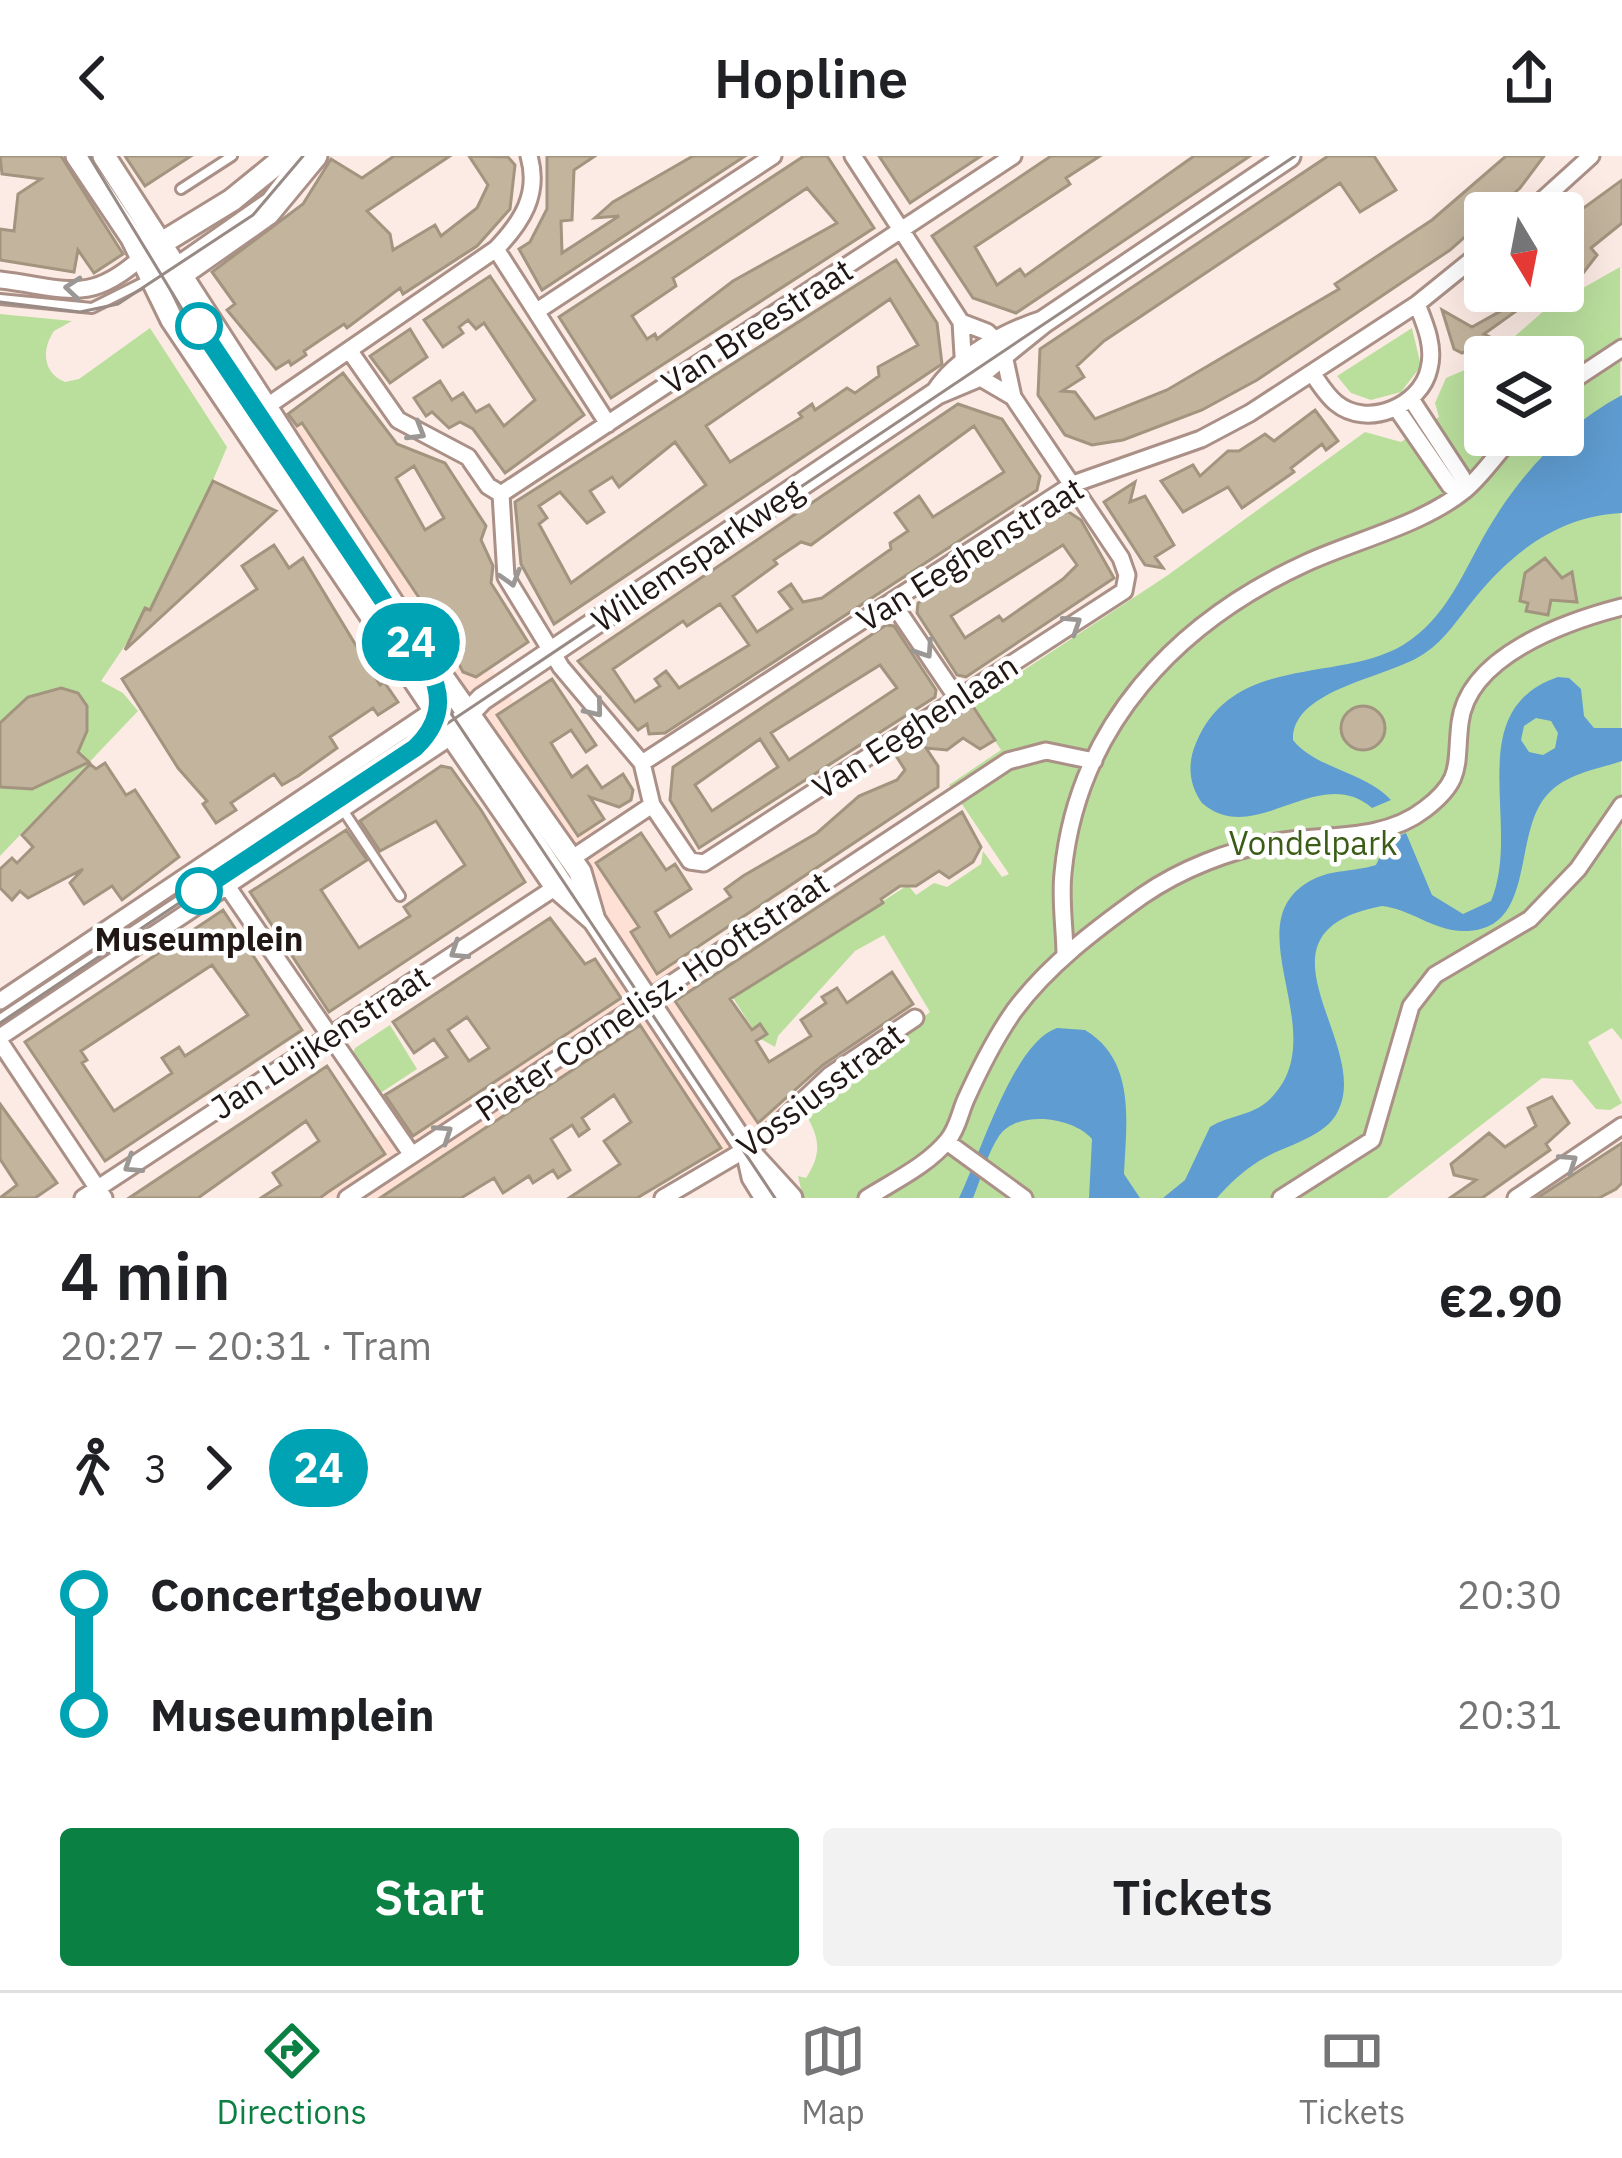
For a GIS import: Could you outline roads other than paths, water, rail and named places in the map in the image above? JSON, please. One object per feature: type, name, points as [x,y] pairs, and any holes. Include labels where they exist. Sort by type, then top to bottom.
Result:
[{"type":"street","points":[[77,156],[266,407],[416,638],[453,718],[571,859],[594,920],[747,1150],[790,1198]]},
{"type":"street","points":[[104,156],[247,434],[453,718],[556,887],[594,920]]},
{"type":"street","points":[[161,268],[286,156]]},
{"type":"street","points":[[266,407],[496,249],[517,227],[531,200],[529,156]]},
{"type":"street","points":[[537,311],[772,156]]},
{"type":"street","points":[[853,156],[961,322],[971,370],[1013,397],[1073,484]]},
{"type":"street","name":"Van Breestraat","points":[[501,494],[1013,156]]},
{"type":"street","name":"Willemsparkweg","points":[[453,718],[1289,156]]},
{"type":"street","points":[[1552,192],[1592,156]]},
{"type":"street","points":[[0,280],[90,290],[161,268],[268,214],[307,159]]},
{"type":"street","points":[[496,249],[608,424]]},
{"type":"street","name":"Van Eeghenstraat","points":[[642,763],[1073,484],[1201,439],[1312,374],[1417,304],[1464,266]]},
{"type":"street","points":[[1312,374],[1345,409],[1371,413],[1404,404],[1430,365],[1430,343],[1417,304]]},
{"type":"street","points":[[961,322],[1003,349],[1013,397]]},
{"type":"street","points":[[1584,373],[1622,348]]},
{"type":"street","points":[[349,350],[398,421],[468,457],[488,486],[501,494],[506,577],[551,653],[642,763],[652,805],[571,859]]},
{"type":"street","points":[[1404,404],[1462,477],[1465,490]]},
{"type":"street","points":[[1065,956],[1066,850],[1094,761],[1146,673],[1212,618],[1302,565],[1465,490],[1495,456]]},
{"type":"street","name":"Van Eeghenlaan","points":[[652,805],[690,861],[704,862],[1124,591],[1127,575],[1073,484]]},
{"type":"street","points":[[892,602],[957,698]]},
{"type":"street","points":[[867,1198],[946,1142],[1004,1026],[1065,956],[1149,892],[1192,868],[1279,842],[1374,832],[1419,814],[1458,771],[1460,722],[1470,697],[1490,673],[1548,630],[1622,607]]},
{"type":"street","points":[[95,1195],[0,1039],[343,809],[453,718]]},
{"type":"street","points":[[0,1001],[453,718]]},
{"type":"street","name":"Pieter Cornelisz. Hooftstraat","points":[[347,1198],[956,794],[1028,754],[1065,751],[1094,761]]},
{"type":"street","points":[[1281,1198],[1372,1140],[1411,1006],[1435,975],[1530,919],[1577,868],[1622,805]]},
{"type":"street","points":[[227,886],[412,1155]]},
{"type":"street","name":"Jan Luijkenstraat","points":[[95,1195],[556,887]]},
{"type":"street","name":"Vossiusstraat","points":[[662,1198],[747,1150],[793,1115],[830,1075],[915,1018]]},
{"type":"street","points":[[1516,1198],[1622,1126]]},
{"type":"street","points":[[946,1142],[1024,1198]]},
{"type":"street","points":[[747,1150],[753,1177],[766,1198]]},
{"type":"lane","points":[[93,156],[453,718],[594,920]]},
{"type":"lane","points":[[182,189],[232,156]]},
{"type":"lane","points":[[0,298],[92,308],[161,268]]},
{"type":"lane","points":[[431,678],[453,718]]},
{"type":"lane","points":[[0,1019],[453,718]]},
{"type":"lane","points":[[343,809],[400,896]]},
{"type":"lane","points":[[747,1150],[779,1198]]},
{"type":"water","points":[[1622,395],[1622,513],[1578,521],[1540,539],[1505,565],[1433,647],[1409,662],[1325,696],[1297,722],[1293,740],[1303,750],[1368,782],[1391,800],[1372,808],[1351,796],[1330,794],[1243,817],[1222,815],[1202,803],[1192,782],[1191,759],[1213,715],[1235,695],[1261,682],[1378,656],[1418,634],[1443,608],[1501,508],[1530,470],[1544,456],[1584,456],[1584,420]]},
{"type":"water","points":[[1558,677],[1569,678],[1581,689],[1584,716],[1594,728],[1622,728],[1622,761],[1572,777],[1547,795],[1536,812],[1513,900],[1502,917],[1485,928],[1451,930],[1382,906],[1341,920],[1320,940],[1315,965],[1340,1056],[1344,1086],[1337,1113],[1312,1136],[1253,1165],[1217,1198],[1163,1198],[1185,1180],[1210,1127],[1262,1105],[1287,1075],[1292,1016],[1280,928],[1286,904],[1305,884],[1331,873],[1376,865],[1387,841],[1406,833],[1432,895],[1463,914],[1491,901],[1499,871],[1502,743],[1510,716],[1528,693]],"holes":[[[1536,718],[1551,721],[1558,733],[1555,748],[1543,755],[1529,752],[1521,740],[1524,726]]]},
{"type":"water","points":[[1057,1028],[1085,1030],[1113,1059],[1125,1095],[1124,1174],[1140,1198],[1089,1198],[1092,1139],[1072,1125],[1032,1119],[1007,1127],[991,1151],[973,1198],[959,1198],[1012,1077],[1041,1038]]},
{"type":"tram line","points":[[89,156],[196,332],[775,1198]]},
{"type":"tram line","points":[[0,302],[80,312],[118,304],[253,215],[303,156]]},
{"type":"tram line","points":[[0,1023],[1295,156]]},
{"type":"tram line","name":"24","points":[[199,326],[429,669],[439,704],[431,730],[415,748],[199,891]]},
{"type":"place","name":"Museumplein","points":[[199,891]]},
{"type":"park label","name":"Vondelpark","points":[[1313,843]]}]
